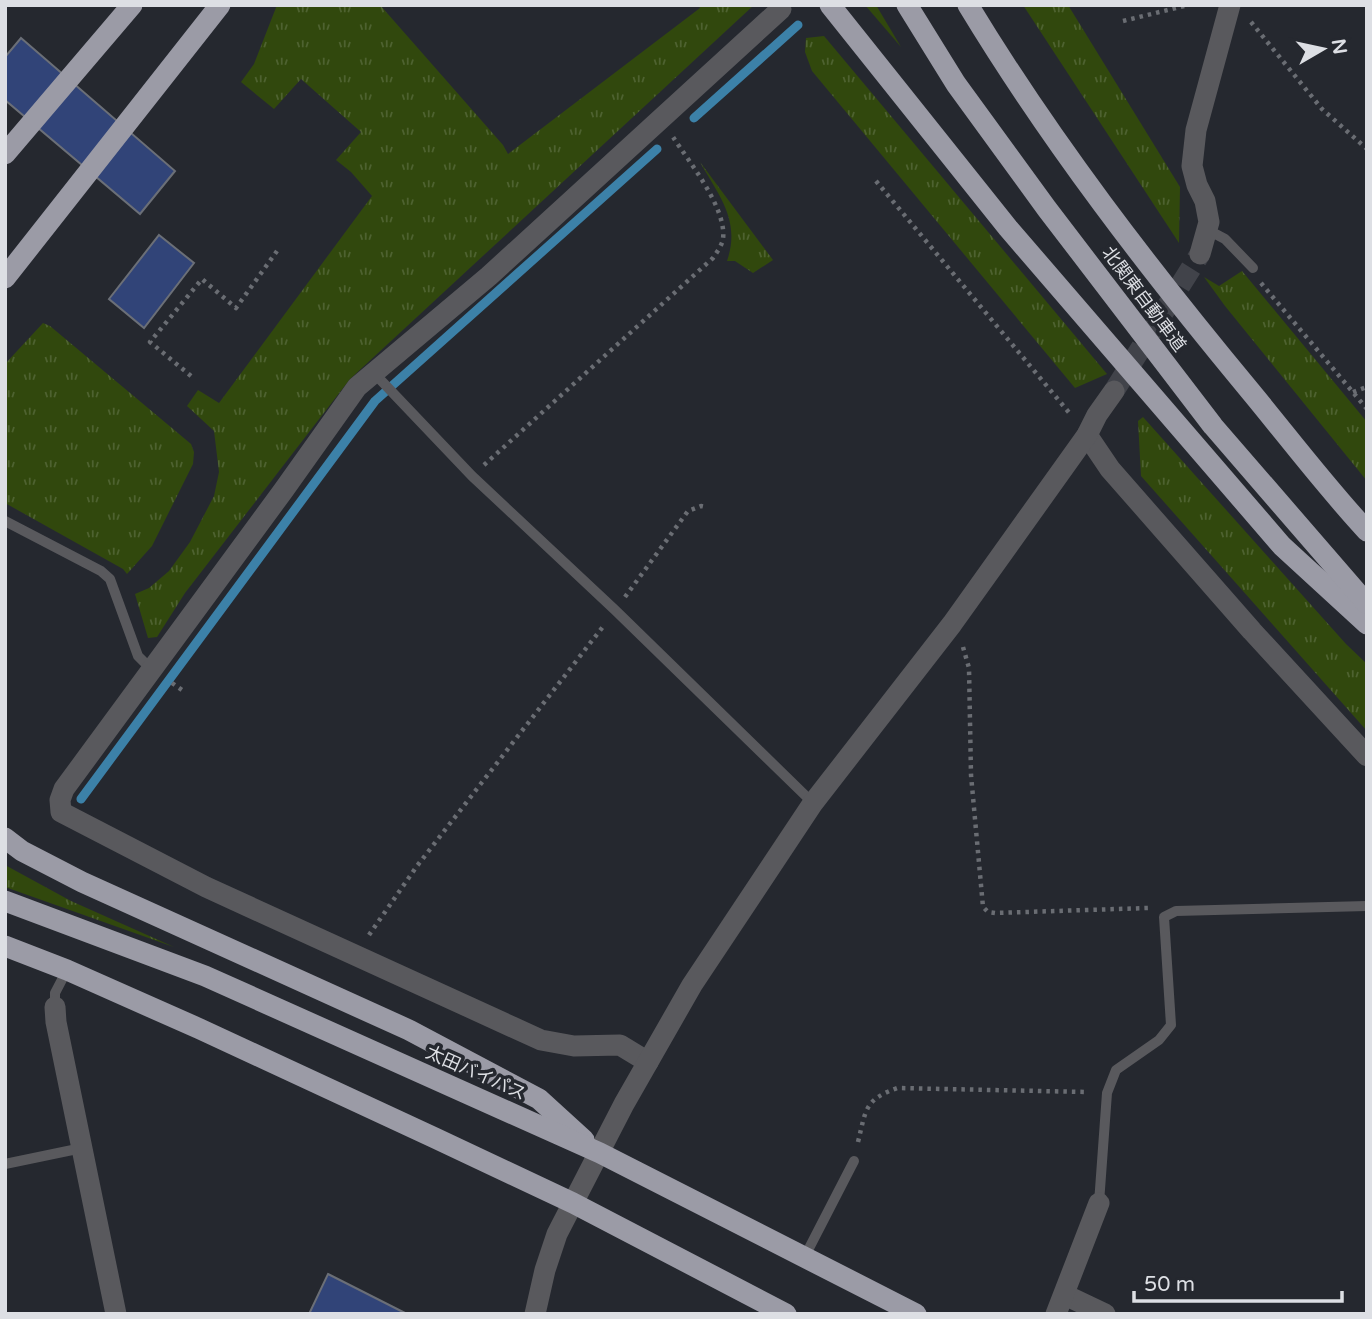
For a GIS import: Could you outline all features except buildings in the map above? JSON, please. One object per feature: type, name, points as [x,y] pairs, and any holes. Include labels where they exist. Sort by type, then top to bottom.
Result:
[{"type":"highway","points":[[5,154],[132,5]]},
{"type":"highway","points":[[5,278],[220,5]]},
{"type":"highway","points":[[830,5],[1008,228],[1282,545],[1367,624]]},
{"type":"highway","name":"北関東自動車道","points":[[907,5],[956,84],[1188,394],[1367,604]]},
{"type":"highway","name":"北関東自動車道","points":[[970,5],[992,44],[1076,169],[1203,335],[1367,531]]},
{"type":"highway","points":[[5,838],[22,851],[82,882],[409,1030],[539,1099],[600,1153]]},
{"type":"highway","name":"太田バイパス","points":[[5,901],[205,976],[600,1153],[916,1314]]},
{"type":"highway","points":[[5,946],[200,1028],[573,1203],[786,1314]]},
{"type":"street","points":[[648,1062],[620,1045],[574,1046],[541,1040],[206,887],[61,812],[60,800],[64,789],[284,491],[357,387],[489,276],[781,9]]},
{"type":"street","points":[[1200,254],[1209,222],[1205,201],[1197,186],[1192,166],[1196,130],[1237,10]]},
{"type":"street","points":[[535,1314],[557,1234],[692,985],[813,803],[952,624],[1087,435],[1114,391]]},
{"type":"street","points":[[1087,435],[1110,469],[1252,631],[1367,756]]},
{"type":"street","points":[[55,1007],[55,1022],[116,1314]]},
{"type":"street","points":[[1099,1203],[1061,1304],[1105,1314]]},
{"type":"lane","points":[[1208,230],[1225,239],[1253,268]]},
{"type":"lane","points":[[373,372],[472,476],[615,610],[813,803]]},
{"type":"lane","points":[[5,521],[101,571],[110,579],[138,656],[151,669]]},
{"type":"lane","points":[[1099,1203],[1107,1093],[1116,1070],[1159,1040],[1171,1025],[1164,917],[1176,911],[1367,906]]},
{"type":"lane","points":[[55,1007],[55,993],[67,970]]},
{"type":"lane","points":[[5,1164],[82,1148]]},
{"type":"lane","points":[[804,1258],[854,1161]]},
{"type":"path","points":[[1123,20],[1188,5]]},
{"type":"path","points":[[1237,10],[1322,109],[1367,149]]},
{"type":"path","points":[[472,476],[713,258],[723,240],[722,220],[712,199],[661,119]]},
{"type":"path","points":[[876,180],[1087,435]]},
{"type":"path","points":[[191,376],[150,342],[202,279],[236,309],[277,251]]},
{"type":"path","points":[[1253,268],[1257,278],[1367,409]]},
{"type":"path","points":[[1353,392],[1367,387]]},
{"type":"path","points":[[355,956],[417,866],[688,511],[706,507]]},
{"type":"path","points":[[952,624],[966,654],[969,668],[971,775],[983,907],[988,912],[995,913],[1147,907],[1164,917]]},
{"type":"path","points":[[854,1161],[865,1114],[876,1096],[897,1088],[1107,1093]]},
{"type":"green space","points":[[277,5],[380,5],[508,154],[700,8],[698,5],[754,5],[350,379],[185,593],[157,637],[148,638],[135,594],[149,588],[169,571],[190,542],[214,496],[219,472],[214,431],[187,406],[198,390],[219,403],[372,196],[351,172],[336,160],[361,132],[301,79],[274,109],[241,82],[254,64]]},
{"type":"green space","points":[[865,5],[876,5],[901,47]]},
{"type":"green space","points":[[1023,5],[1068,5],[1180,187],[1179,243]]},
{"type":"green space","points":[[824,36],[1107,374],[1075,388],[812,71],[805,52],[806,38]]},
{"type":"green space","points":[[700,162],[773,260],[753,273],[735,261],[727,261],[731,246],[730,221],[721,197]]},
{"type":"green space","points":[[1242,271],[1367,422],[1367,481],[1204,277],[1219,286]]},
{"type":"green space","points":[[43,323],[50,326],[191,444],[194,452],[193,464],[152,546],[127,574],[123,569],[5,503],[5,364]]},
{"type":"green space","points":[[1143,417],[1346,644],[1367,664],[1367,731],[1141,476],[1138,421]]},
{"type":"green space","points":[[5,865],[71,901],[174,947],[5,887]]},
{"type":"waterway","points":[[694,118],[798,25]]},
{"type":"waterway","points":[[81,799],[375,401],[657,149]]},
{"type":"tunnel","points":[[1114,391],[1200,254]]}]
